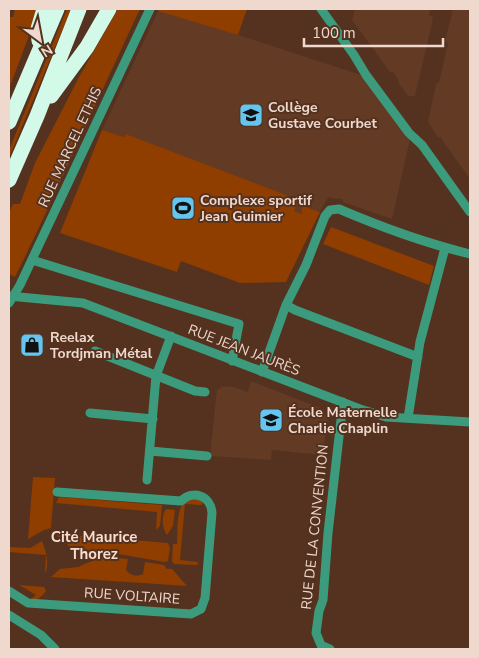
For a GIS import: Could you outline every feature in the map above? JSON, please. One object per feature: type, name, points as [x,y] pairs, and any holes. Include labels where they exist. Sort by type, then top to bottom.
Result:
[{"type":"highway","points":[[40,48],[38,29],[44,9]]},
{"type":"highway","points":[[9,122],[57,9]]},
{"type":"highway","points":[[9,180],[38,116],[79,9]]},
{"type":"highway","points":[[38,116],[86,47],[109,9]]},
{"type":"street","name":"RUE MARCEL ETHIS","points":[[10,298],[32,260],[150,9]]},
{"type":"street","points":[[321,9],[408,133],[422,145],[470,212]]},
{"type":"street","points":[[262,372],[286,305],[306,265],[325,216],[330,210],[339,208],[392,230],[445,248],[470,254]]},
{"type":"street","points":[[408,418],[426,318],[445,248]]},
{"type":"street","points":[[32,260],[238,324],[232,361]]},
{"type":"street","name":"RUE JEAN JAURÈS","points":[[10,298],[83,303],[232,361],[386,417],[470,422]]},
{"type":"street","points":[[286,305],[418,357]]},
{"type":"street","points":[[147,480],[156,376],[171,336]]},
{"type":"street","points":[[95,351],[195,391],[205,392]]},
{"type":"street","name":"RUE DE LA CONVENTION","points":[[330,649],[320,645],[316,633],[319,611],[323,600],[328,533],[343,402]]},
{"type":"street","points":[[90,413],[153,418]]},
{"type":"street","points":[[150,451],[207,456]]},
{"type":"street","name":"RUE VOLTAIRE","points":[[9,591],[28,603],[191,614],[201,609],[204,598],[212,513],[210,503],[204,497],[192,495],[187,496],[181,501],[57,492]]},
{"type":"street","points":[[9,615],[41,635],[55,649]]},
{"type":"shaded area","points":[[15,9],[39,9],[9,89],[9,17],[13,17]]},
{"type":"shaded area","points":[[67,9],[71,9],[9,158],[9,150]]},
{"type":"shaded area","points":[[118,9],[140,9],[15,277],[9,274],[9,213],[13,204],[20,204],[35,163],[79,77]]},
{"type":"shaded area","name":"Collège Gustave Courbet","points":[[159,9],[364,76],[410,139],[392,219],[343,202],[343,199],[328,197],[320,212],[303,206],[303,214],[294,211],[298,200],[126,134],[124,137],[102,130]]},
{"type":"shaded area","points":[[159,9],[247,9],[238,35],[158,11]]},
{"type":"shaded area","points":[[355,9],[430,9],[429,15],[433,17],[432,23],[415,96],[408,96],[398,82],[399,80],[393,72],[390,72],[352,20]]},
{"type":"shaded area","points":[[453,9],[470,9],[470,179],[428,122],[436,84],[439,82],[448,44],[445,41]]},
{"type":"shaded area","name":"Complexe sportif Jean Guimier","points":[[102,130],[124,137],[126,134],[299,200],[294,211],[302,214],[303,206],[320,212],[286,282],[240,283],[181,261],[177,272],[60,233]]},
{"type":"shaded area","points":[[331,227],[434,266],[429,285],[323,244]]},
{"type":"shaded area","name":"École Maternelle Charlie Chaplin","points":[[251,381],[323,409],[326,419],[329,421],[322,455],[272,450],[271,460],[210,456],[217,389],[220,389],[221,386],[234,387],[248,392]]},
{"type":"shaded area","points":[[33,477],[55,478],[51,528],[28,539]]},
{"type":"shaded area","points":[[59,497],[162,505],[160,526],[156,530],[157,512],[56,503]]},
{"type":"shaded area","points":[[188,499],[203,500],[202,505],[185,504],[180,560],[198,562],[197,565],[174,564],[172,561],[173,544],[177,544],[179,513],[181,507]]},
{"type":"shaded area","points":[[166,509],[175,510],[173,526],[167,535],[163,522],[163,515]]},
{"type":"shaded area","points":[[57,534],[168,543],[170,548],[168,561],[96,553],[83,548],[71,550],[66,542]]},
{"type":"shaded area","points":[[42,541],[47,556],[46,572],[46,555],[9,552],[9,547],[30,548]]},
{"type":"shaded area","points":[[99,558],[128,559],[126,570],[134,575],[143,574],[145,562],[164,565],[167,569],[172,569],[187,586],[51,577],[60,569],[78,567]]},
{"type":"shaded area","points":[[19,585],[44,587],[46,591],[39,598],[30,600],[36,595]]},
{"type":"place","name":"Collège Gustave Courbet","points":[[251,115]]},
{"type":"place","name":"Complexe sportif Jean Guimier","points":[[183,208]]},
{"type":"place","name":"Reelax Tordjman Métal","points":[[32,345]]},
{"type":"place","name":"École Maternelle Charlie Chaplin","points":[[271,420]]},
{"type":"district","name":"Cité Maurice Thorez","points":[[94,546]]}]
